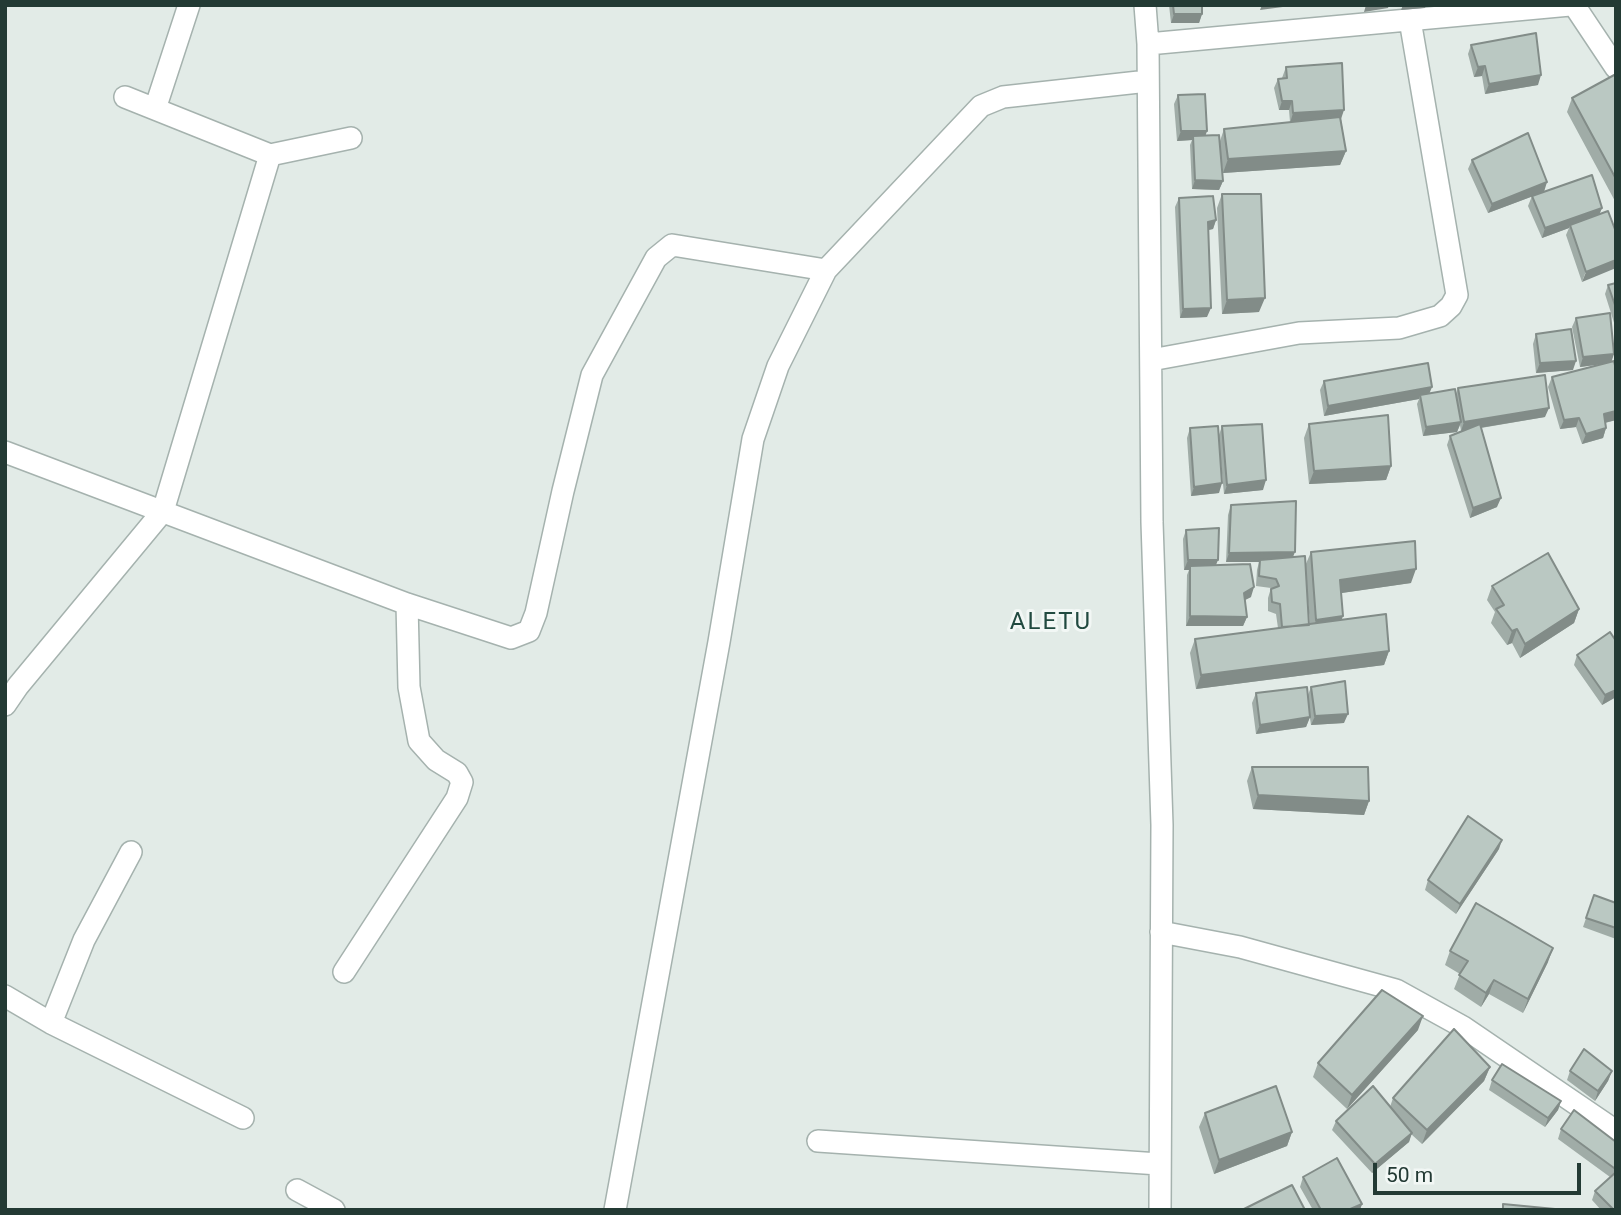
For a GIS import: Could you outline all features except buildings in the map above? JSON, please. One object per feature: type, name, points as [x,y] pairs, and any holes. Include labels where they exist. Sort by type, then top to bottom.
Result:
[{"type":"street","points":[[155,109],[189,5]]},
{"type":"street","points":[[1145,5],[1148,44],[1153,522],[1162,825],[1160,1210]]},
{"type":"street","points":[[1148,44],[1572,5],[1616,68]]},
{"type":"street","points":[[1151,360],[1299,333],[1399,328],[1440,316],[1451,306],[1457,295],[1410,20]]},
{"type":"street","points":[[615,1210],[719,642],[753,439],[778,366],[826,270],[981,106],[1003,97],[1148,81]]},
{"type":"street","points":[[125,97],[270,155],[351,138]]},
{"type":"street","points":[[5,705],[163,511],[270,155]]},
{"type":"street","points":[[5,452],[407,604],[510,638],[529,631],[536,613],[592,375],[656,258],[672,245],[826,270]]},
{"type":"street","points":[[344,972],[457,797],[461,782],[457,774],[436,760],[419,741],[409,687],[407,604]]},
{"type":"street","points":[[51,1023],[84,940],[131,852]]},
{"type":"street","points":[[1161,932],[1240,947],[1396,990],[1463,1027],[1616,1132]]},
{"type":"street","points":[[5,996],[51,1023],[243,1118]]},
{"type":"street","points":[[818,1141],[1159,1164]]},
{"type":"street","points":[[297,1189],[334,1210]]},
{"type":"district","name":"ALETU","points":[[1051,623]]}]
